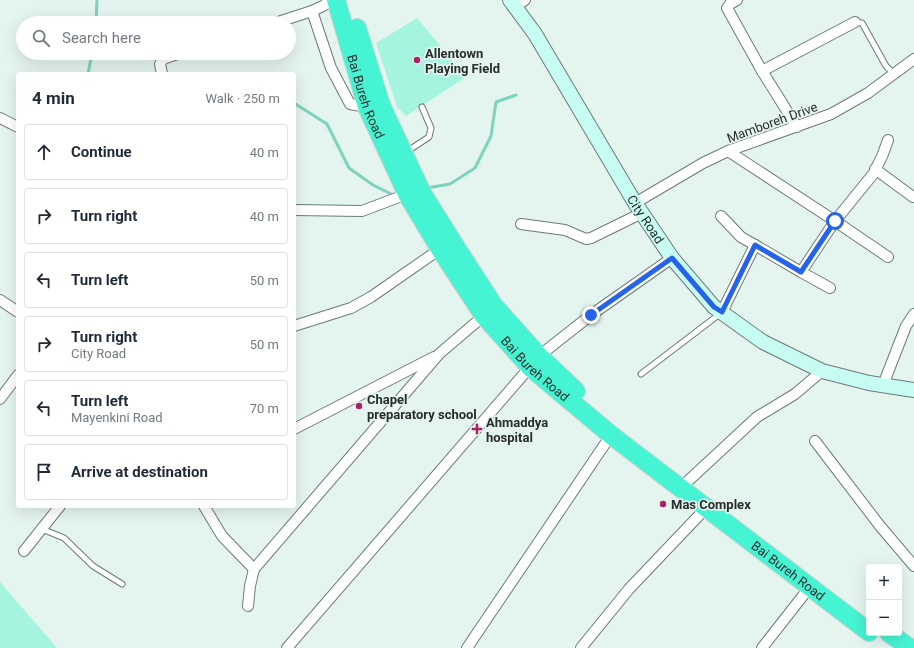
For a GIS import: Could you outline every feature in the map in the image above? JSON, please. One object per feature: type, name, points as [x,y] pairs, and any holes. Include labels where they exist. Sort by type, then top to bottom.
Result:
[{"type":"highway","name":"Bai Bureh Road","points":[[336,0],[367,107],[407,194],[440,249],[489,311],[535,362],[611,436],[866,630]]},
{"type":"highway","name":"Bai Bureh Road","points":[[348,0],[380,105],[422,193],[454,244],[489,311]]},
{"type":"highway","name":"Bai Bureh Road","points":[[535,362],[614,427],[688,480],[710,499],[866,616]]},
{"type":"highway","name":"Bai Bureh Road","points":[[874,636],[890,648]]},
{"type":"highway","points":[[893,636],[910,648]]},
{"type":"main road","name":"City Road","points":[[517,2],[638,208],[672,258],[714,307],[763,342],[822,371],[883,385],[914,390]]},
{"type":"street","points":[[295,16],[323,6],[331,0]]},
{"type":"street","points":[[737,0],[730,4],[727,8],[762,71],[797,127]]},
{"type":"street","points":[[312,10],[331,68],[350,104],[367,107]]},
{"type":"street","points":[[762,71],[855,22]]},
{"type":"street","name":"Mamboreh Drive","points":[[521,224],[565,230],[586,239],[591,238],[638,208],[703,163],[728,151],[831,114],[868,93],[914,59]]},
{"type":"street","points":[[162,60],[160,64],[162,72]]},
{"type":"street","points":[[0,118],[16,125]]},
{"type":"street","points":[[801,272],[835,221],[876,169],[888,140]]},
{"type":"street","points":[[728,151],[888,257]]},
{"type":"street","points":[[876,169],[913,197]]},
{"type":"street","points":[[296,210],[362,211],[407,194]]},
{"type":"street","points":[[720,216],[741,237],[830,288]]},
{"type":"street","points":[[722,312],[755,245]]},
{"type":"street","points":[[296,325],[351,308],[371,297],[440,249]]},
{"type":"street","points":[[288,648],[535,362],[591,315],[672,258]]},
{"type":"street","points":[[0,300],[16,311]]},
{"type":"street","points":[[248,606],[250,586],[254,569],[439,354],[489,311]]},
{"type":"street","points":[[883,385],[906,326],[914,314]]},
{"type":"street","points":[[296,428],[439,354]]},
{"type":"street","points":[[688,480],[757,417],[795,394],[822,371]]},
{"type":"street","points":[[0,399],[16,378]]},
{"type":"street","points":[[467,648],[611,436]]},
{"type":"street","points":[[815,441],[880,526],[914,566]]},
{"type":"street","points":[[24,551],[58,508]]},
{"type":"street","points":[[205,508],[222,536],[254,569]]},
{"type":"street","points":[[581,648],[629,589],[706,508]]},
{"type":"street","points":[[762,648],[809,588]]},
{"type":"lane","points":[[855,22],[862,23],[886,66],[894,74]]},
{"type":"lane","points":[[404,153],[429,137],[431,128],[422,107]]},
{"type":"lane","points":[[641,374],[722,312]]},
{"type":"lane","points":[[42,529],[64,538],[93,566],[122,584]]},
{"type":"green space","name":"Allentown Playing Field","points":[[417,18],[466,77],[406,116],[397,107],[376,43]]},
{"type":"green space","points":[[0,582],[57,648],[0,648]]},
{"type":"waterway","points":[[96,16],[97,0]]},
{"type":"waterway","points":[[88,72],[91,60]]},
{"type":"waterway","points":[[427,188],[450,184],[475,168],[491,136],[496,102],[516,95]]},
{"type":"waterway","points":[[296,104],[327,124],[349,168],[373,185],[391,194]]},
{"type":"place","name":"Allentown Playing Field","points":[[417,60]]},
{"type":"place","name":"Chapel preparatory school","points":[[359,406]]},
{"type":"place","name":"Ahmaddya hospital","points":[[477,429]]},
{"type":"place","name":"Mas Complex","points":[[663,504]]},
{"type":"route","points":[[591,315],[672,258],[714,307],[722,312],[755,245],[801,272],[835,221]]}]
